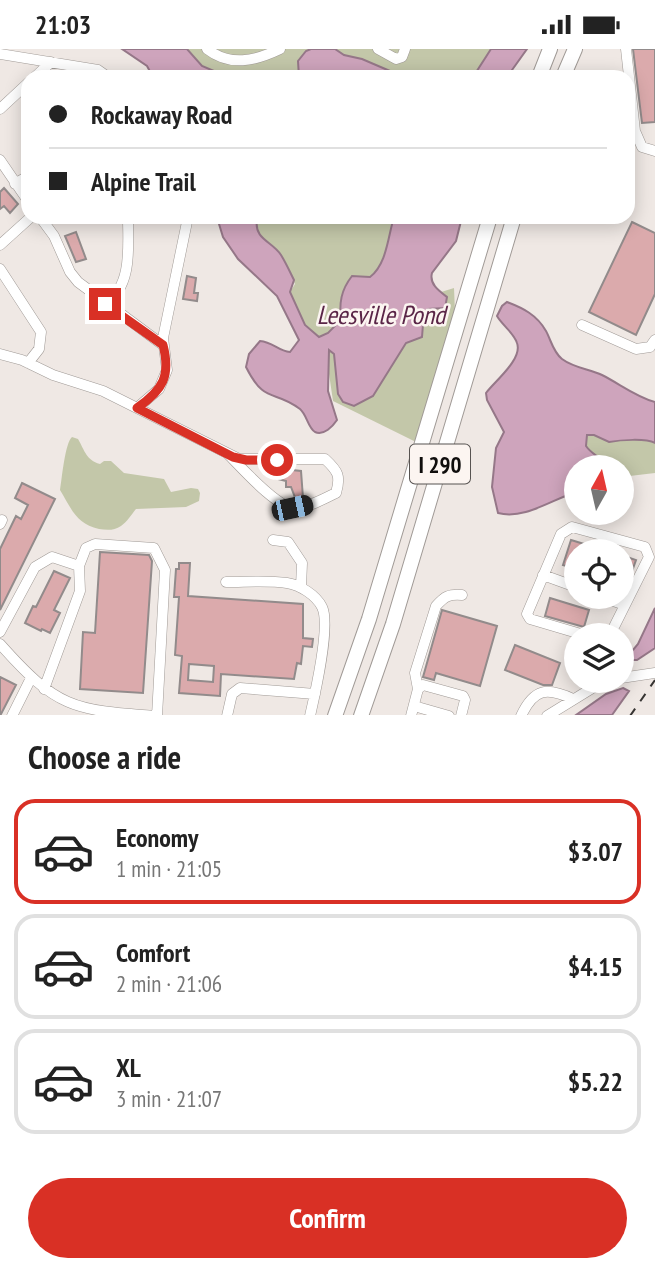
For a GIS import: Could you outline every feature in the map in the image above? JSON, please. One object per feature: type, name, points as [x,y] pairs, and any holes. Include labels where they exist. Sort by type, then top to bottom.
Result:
[{"type":"highway","points":[[542,70],[550,49]]},
{"type":"highway","points":[[566,70],[575,49]]},
{"type":"highway","name":"I 290","points":[[337,713],[369,619],[488,224]]},
{"type":"highway","name":"I 290","points":[[362,713],[393,624],[512,224]]},
{"type":"street","points":[[206,49],[223,59],[247,61],[280,49]]},
{"type":"street","points":[[378,49],[396,59],[402,57],[405,49]]},
{"type":"street","points":[[626,49],[628,70]]},
{"type":"street","points":[[0,54],[97,70]]},
{"type":"street","points":[[42,70],[51,62]]},
{"type":"street","points":[[0,109],[21,90]]},
{"type":"street","points":[[635,131],[642,147],[655,151]]},
{"type":"street","points":[[0,160],[21,192]]},
{"type":"street","points":[[15,184],[21,180]]},
{"type":"street","points":[[0,246],[24,224]]},
{"type":"street","points":[[45,224],[74,277],[105,304],[163,345]]},
{"type":"street","points":[[105,304],[116,295],[126,271],[128,224]]},
{"type":"street","points":[[137,408],[155,394],[162,383],[167,366],[163,345],[187,224]]},
{"type":"street","points":[[0,269],[41,332],[40,349],[28,363]]},
{"type":"street","points":[[582,325],[636,349],[650,347],[655,341]]},
{"type":"street","points":[[0,354],[28,363],[52,376],[103,391],[228,454],[246,460],[325,459],[338,471],[340,480],[336,493],[312,504],[292,508],[280,502],[228,454]]},
{"type":"street","points":[[564,629],[530,619],[527,614],[561,534],[572,527],[616,539]]},
{"type":"street","points":[[273,540],[288,542],[303,563],[302,587]]},
{"type":"street","points":[[44,689],[80,591],[79,566],[86,548],[95,544],[153,548],[165,570],[156,715]]},
{"type":"street","points":[[634,544],[645,547],[649,557],[634,587]]},
{"type":"street","points":[[0,632],[35,567],[52,557],[79,566]]},
{"type":"street","points":[[543,575],[564,583]]},
{"type":"street","points":[[226,582],[288,583],[302,587],[316,598],[323,608],[325,626],[310,715]]},
{"type":"street","points":[[442,715],[412,711],[418,689],[415,673],[436,606],[451,594],[462,595]]},
{"type":"street","points":[[0,644],[44,689],[73,705],[109,714],[132,715]]},
{"type":"street","points":[[634,676],[655,673]]},
{"type":"street","points":[[12,715],[31,677]]},
{"type":"street","points":[[418,689],[423,685],[463,696],[465,700],[461,715]]},
{"type":"street","points":[[227,715],[236,689],[315,694]]},
{"type":"street","points":[[522,715],[533,697],[545,692],[557,692],[573,699]]},
{"type":"street","points":[[549,715],[585,693]]},
{"type":"green space","points":[[187,49],[311,49],[298,61],[299,70],[211,70],[202,66]]},
{"type":"green space","points":[[335,49],[491,49],[478,70],[388,70],[344,55]]},
{"type":"green space","points":[[392,224],[380,265],[370,277],[352,276],[342,297],[341,320],[328,333],[319,337],[305,325],[290,292],[295,284],[286,263],[258,231],[257,226]]},
{"type":"green space","name":"Leesville Pond","points":[[454,288],[455,312],[418,443],[333,401],[328,367],[329,345],[422,298]]},
{"type":"green space","points":[[587,435],[594,435],[609,442],[651,441],[655,443],[655,473],[634,475],[634,455],[596,455],[586,446]]},
{"type":"green space","points":[[72,437],[78,439],[86,454],[95,462],[100,464],[111,461],[124,473],[164,479],[171,492],[198,489],[199,501],[186,507],[136,509],[118,528],[91,527],[79,519],[60,490],[66,453]]},
{"type":"water","points":[[122,49],[187,49],[202,66],[211,70],[149,70]]},
{"type":"water","points":[[335,49],[344,55],[388,70],[299,70],[298,61],[306,51]]},
{"type":"water","points":[[491,49],[527,49],[512,70],[478,70]]},
{"type":"water","name":"Leesville Pond","points":[[219,224],[257,224],[258,232],[278,251],[294,280],[290,292],[305,325],[319,337],[328,333],[341,320],[342,297],[352,276],[370,277],[380,265],[392,224],[460,224],[456,241],[431,277],[433,284],[447,297],[445,308],[428,309],[424,312],[422,337],[406,343],[373,396],[354,406],[343,402],[338,394],[334,354],[329,350],[328,391],[337,420],[325,432],[318,433],[311,428],[300,409],[259,387],[246,367],[249,354],[260,341],[290,352],[299,340],[277,296],[238,259],[223,237]]},
{"type":"water","points":[[507,302],[534,316],[562,359],[602,375],[655,402],[655,443],[639,440],[609,442],[594,435],[587,435],[586,446],[595,455],[564,455],[564,497],[518,514],[498,513],[492,487],[496,448],[504,432],[486,393],[512,363],[518,349],[513,336],[497,316]]},
{"type":"water","points":[[655,608],[655,648],[634,660],[634,649]]},
{"type":"water","points":[[628,693],[612,715],[576,715],[606,694]]},
{"type":"building","points":[[633,49],[655,49],[655,122],[642,123]]},
{"type":"building","points":[[4,188],[18,204],[10,213],[4,206],[0,209],[0,192]]},
{"type":"building","points":[[631,224],[655,233],[655,294],[636,335],[589,312]]},
{"type":"building","points":[[76,232],[86,259],[76,262],[65,236]]},
{"type":"building","points":[[187,276],[196,278],[194,293],[198,293],[197,301],[183,299]]},
{"type":"building","points":[[272,468],[301,471],[303,498],[296,500],[291,487],[286,487],[286,481],[270,477]]},
{"type":"building","points":[[22,483],[55,499],[0,610],[0,549],[16,516],[21,519],[28,505],[15,498]]},
{"type":"building","points":[[100,552],[149,555],[152,561],[143,693],[80,689],[83,632],[95,633]]},
{"type":"building","points":[[179,563],[190,563],[188,596],[303,604],[303,638],[313,639],[312,647],[303,646],[301,664],[297,663],[294,679],[221,674],[220,696],[179,693],[182,656],[175,655],[179,597],[174,597],[176,569],[179,569]],"holes":[[[189,664],[214,666],[213,682],[188,680]]]},
{"type":"building","points":[[54,571],[70,578],[54,610],[60,613],[50,633],[25,623]]},
{"type":"building","points":[[550,598],[564,602],[564,609],[589,610],[585,623],[570,623],[545,616]]},
{"type":"building","points":[[442,610],[497,626],[480,686],[436,673],[434,680],[423,677]]},
{"type":"building","points":[[515,645],[560,663],[552,685],[543,685],[505,670]]},
{"type":"building","points":[[0,677],[16,685],[0,715]]},
{"type":"railway","points":[[631,715],[655,680]]},
{"type":"route","points":[[105,304],[163,345],[167,357],[162,383],[155,394],[137,408],[233,457],[246,460],[277,460]]}]
